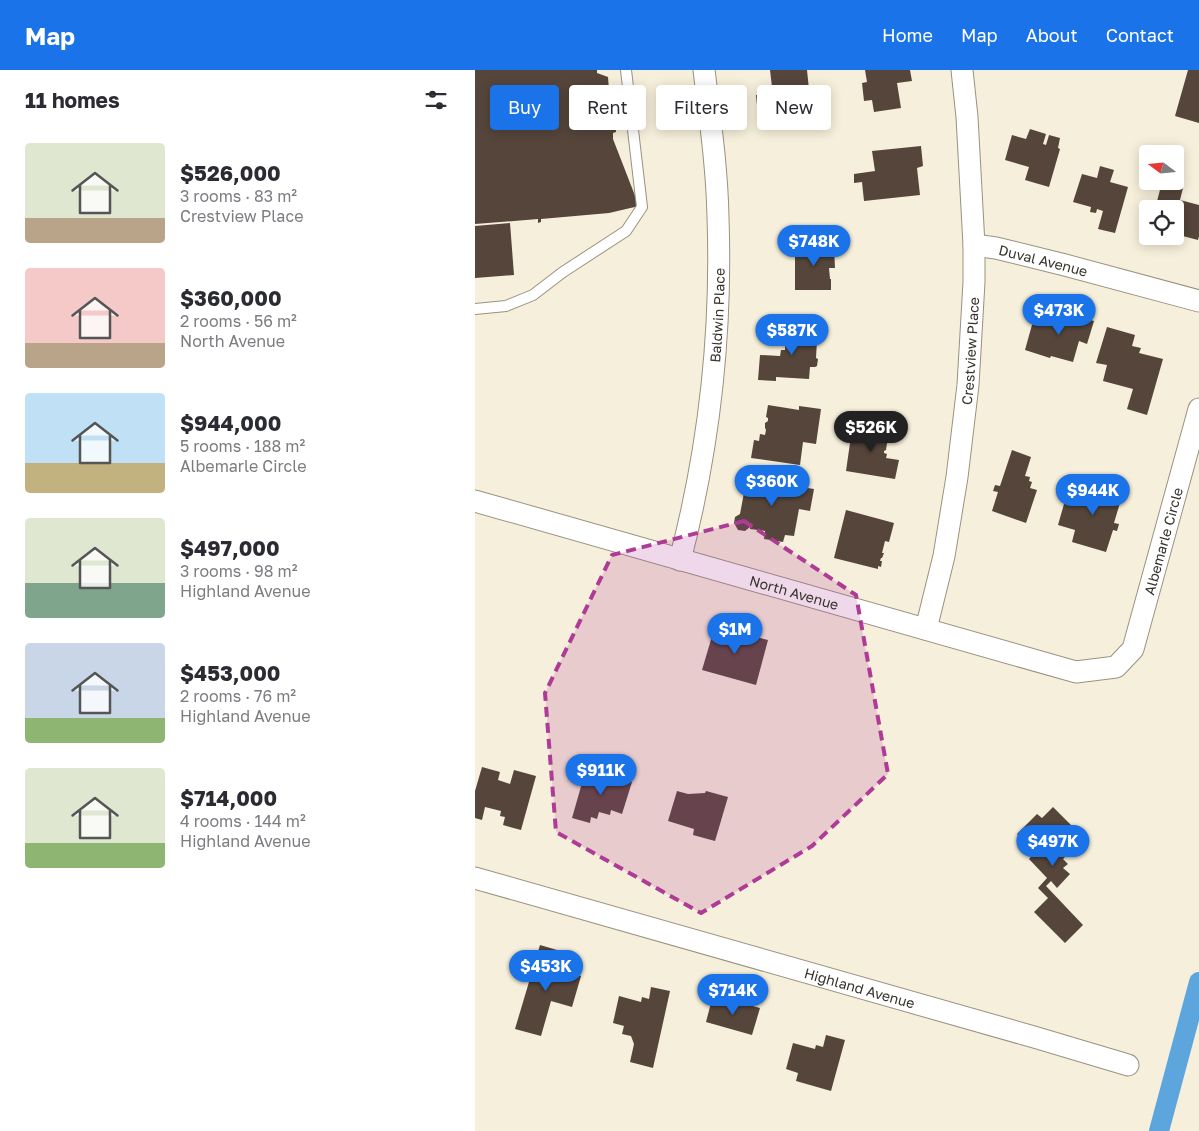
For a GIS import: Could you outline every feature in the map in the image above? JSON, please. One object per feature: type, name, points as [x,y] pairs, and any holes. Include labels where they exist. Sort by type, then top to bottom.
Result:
[{"type":"street","name":"Baldwin Place","points":[[680,560],[691,519],[705,443],[719,298],[718,217],[713,140],[703,70]]},
{"type":"street","name":"Crestview Place","points":[[927,629],[944,556],[957,477],[968,385],[974,282],[974,245],[967,117],[962,70]]},
{"type":"street","name":"Duval Avenue","points":[[974,245],[996,248],[1065,265],[1199,301]]},
{"type":"street","name":"Albemarle Circle","points":[[1117,667],[1133,649],[1199,409]]},
{"type":"street","name":"North Avenue","points":[[475,501],[1076,672],[1117,667]]},
{"type":"street","name":"Highland Avenue","points":[[475,878],[1127,1065]]},
{"type":"lane","points":[[475,309],[506,306],[533,295],[625,230],[642,207],[626,70]]},
{"type":"highlighted area","points":[[744,521],[856,595],[888,774],[812,846],[701,913],[556,832],[545,693],[612,555]]},
{"type":"building","points":[[475,70],[597,70],[597,73],[608,77],[609,85],[569,85],[569,130],[616,130],[613,133],[613,139],[639,206],[609,213],[541,219],[541,222],[538,223],[538,219],[475,224]]},
{"type":"building","points":[[770,70],[807,70],[809,85],[772,85]]},
{"type":"building","points":[[865,70],[910,70],[912,81],[897,83],[901,108],[874,112],[872,100],[864,101],[862,83],[867,82]]},
{"type":"building","points":[[1188,70],[1199,70],[1199,123],[1175,116]]},
{"type":"building","points":[[1030,129],[1046,134],[1043,144],[1046,145],[1049,135],[1060,138],[1058,148],[1060,149],[1049,187],[1025,180],[1029,167],[1005,160],[1012,135],[1026,139]]},
{"type":"building","points":[[921,146],[923,166],[917,168],[920,195],[864,201],[862,182],[854,183],[854,174],[875,171],[872,151]]},
{"type":"building","points":[[1100,166],[1114,170],[1110,182],[1128,187],[1115,233],[1098,229],[1103,211],[1097,209],[1096,213],[1090,212],[1091,207],[1073,202],[1082,174],[1097,178]]},
{"type":"building","points":[[1160,190],[1182,190],[1180,200],[1157,200]]},
{"type":"building","points":[[1184,201],[1199,205],[1198,240],[1184,236]]},
{"type":"building","points":[[510,223],[514,275],[475,278],[475,226]]},
{"type":"building","points":[[795,246],[834,246],[835,268],[829,268],[831,290],[795,290]]},
{"type":"building","points":[[1064,312],[1094,321],[1087,344],[1079,341],[1073,362],[1051,356],[1050,358],[1025,350],[1035,314],[1062,322]]},
{"type":"building","points":[[787,321],[798,322],[798,325],[813,326],[812,340],[817,340],[817,366],[810,367],[809,379],[776,377],[776,381],[758,380],[760,355],[780,356],[781,350],[785,350]]},
{"type":"building","points":[[1107,327],[1135,335],[1132,346],[1141,348],[1139,353],[1163,359],[1147,415],[1127,409],[1133,389],[1103,381],[1107,365],[1096,363]]},
{"type":"building","points":[[768,405],[799,410],[799,406],[821,409],[816,444],[803,442],[800,465],[751,458],[754,440],[759,441],[760,434],[765,435],[765,423],[768,421],[766,417]]},
{"type":"building","points":[[864,425],[889,429],[884,453],[887,454],[886,458],[899,460],[895,479],[846,471],[852,429],[863,431]]},
{"type":"building","points":[[1012,450],[1031,457],[1025,476],[1030,477],[1029,481],[1032,482],[1030,488],[1037,490],[1026,523],[992,511],[998,492],[993,491],[995,485],[1000,486]]},
{"type":"building","points":[[752,474],[776,478],[775,483],[814,489],[810,511],[799,509],[794,536],[785,535],[783,542],[764,539],[765,531],[750,529],[750,527],[745,531],[738,530],[734,523],[735,517],[740,514],[746,482],[751,483]]},
{"type":"building","points":[[1106,480],[1125,486],[1114,523],[1119,524],[1117,531],[1113,530],[1106,552],[1072,542],[1075,530],[1058,525],[1068,490],[1101,499]]},
{"type":"building","points":[[846,510],[894,523],[889,542],[885,541],[882,553],[884,553],[880,561],[882,561],[881,567],[878,566],[878,569],[834,558]]},
{"type":"building","points":[[715,626],[768,640],[756,685],[702,670]]},
{"type":"building","points":[[482,767],[500,772],[498,780],[510,784],[514,770],[536,776],[521,830],[503,825],[505,817],[500,816],[501,811],[485,807],[482,820],[475,818],[475,791]]},
{"type":"building","points":[[586,769],[597,772],[598,769],[603,771],[603,774],[632,782],[622,814],[611,810],[610,815],[599,812],[597,819],[591,817],[590,823],[572,818]]},
{"type":"building","points":[[677,791],[688,794],[705,793],[706,791],[728,797],[715,841],[693,835],[694,829],[668,821]]},
{"type":"building","points":[[1053,807],[1084,838],[1063,859],[1068,864],[1063,868],[1070,874],[1057,888],[1051,881],[1046,886],[1083,925],[1065,943],[1034,912],[1048,898],[1038,888],[1047,878],[1029,859],[1035,852],[1017,834],[1037,814],[1042,818]]},
{"type":"building","points":[[540,945],[557,950],[552,967],[581,976],[572,1007],[551,1001],[541,1036],[515,1029]]},
{"type":"building","points":[[651,987],[670,991],[653,1068],[630,1062],[634,1044],[631,1036],[622,1034],[624,1026],[613,1023],[619,996],[641,1002],[642,997],[649,999]]},
{"type":"building","points":[[712,999],[730,1004],[731,1000],[760,1008],[752,1035],[706,1022]]},
{"type":"building","points":[[826,1035],[845,1040],[831,1091],[796,1081],[798,1073],[786,1069],[793,1043],[815,1049],[816,1045],[823,1047]]},
{"type":"waterway","points":[[1159,1131],[1199,982]]}]
